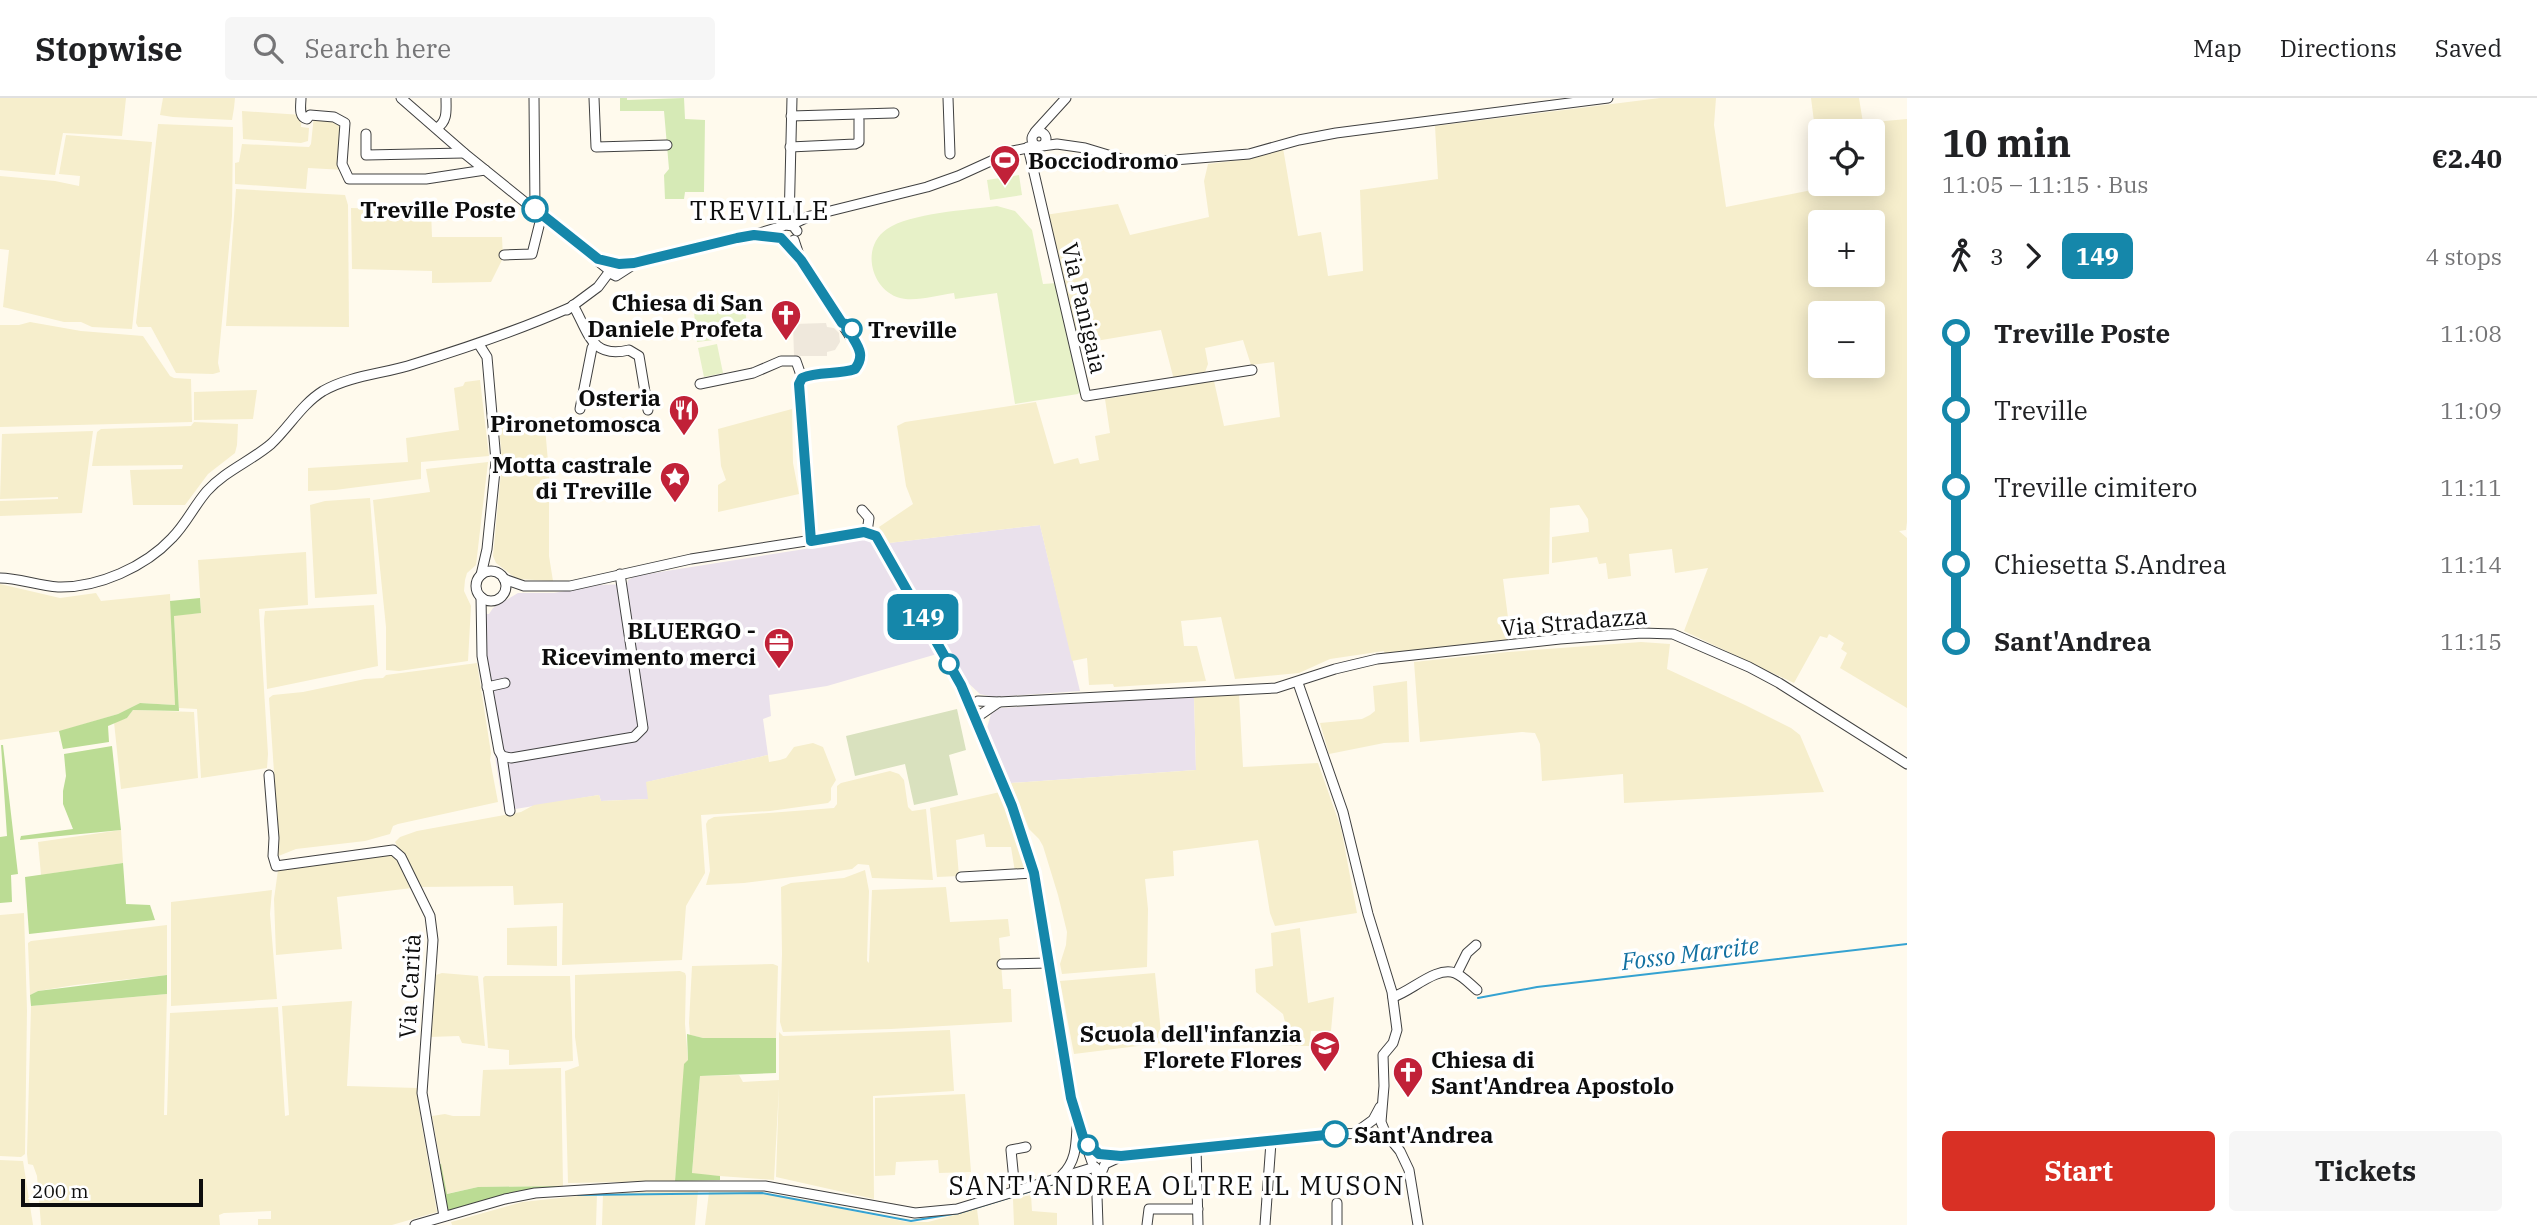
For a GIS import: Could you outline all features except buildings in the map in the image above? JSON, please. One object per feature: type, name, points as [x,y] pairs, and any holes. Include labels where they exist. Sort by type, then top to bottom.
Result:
[{"type":"street","points":[[301,98],[301,116],[304,119],[310,115],[334,117],[345,122],[342,164],[349,179],[426,178],[485,170]]},
{"type":"street","points":[[401,98],[485,170],[615,270]]},
{"type":"street","points":[[437,128],[445,119],[446,98]]},
{"type":"street","points":[[503,255],[531,254],[538,211],[534,98]]},
{"type":"street","points":[[594,98],[596,147],[667,145]]},
{"type":"street","points":[[792,98],[789,232],[801,260],[860,352],[855,369],[845,373],[813,374],[802,378]]},
{"type":"street","points":[[948,98],[950,154]]},
{"type":"street","points":[[1038,140],[1048,118],[1066,98]]},
{"type":"street","points":[[0,578],[58,587],[79,585],[110,577],[142,562],[170,541],[208,491],[225,475],[279,437],[312,398],[337,384],[465,350],[499,338],[571,306],[615,270],[634,263],[754,235],[789,232],[823,214],[927,187],[958,176],[1038,140],[1085,148],[1136,162],[1229,157],[1336,133],[1608,98]]},
{"type":"street","points":[[792,116],[894,113]]},
{"type":"street","points":[[790,147],[855,144],[859,142],[859,120]]},
{"type":"street","points":[[366,134],[366,155],[464,153]]},
{"type":"street","name":"Via Panigaia","points":[[1038,140],[1086,396],[1252,370]]},
{"type":"street","points":[[571,306],[594,345],[612,353],[629,350],[639,356],[648,410]]},
{"type":"street","points":[[465,350],[482,351],[499,338]]},
{"type":"street","points":[[580,409],[594,345]]},
{"type":"street","points":[[482,351],[496,461],[487,549],[476,588],[481,597],[483,620],[481,656],[510,811]]},
{"type":"street","points":[[700,384],[753,373],[781,361],[796,361],[802,378],[799,387],[811,541]]},
{"type":"street","points":[[862,510],[869,518],[871,533],[892,560],[961,685],[975,705],[978,715],[999,702]]},
{"type":"street","points":[[487,549],[488,560],[494,571],[504,579],[523,586],[570,586],[691,559],[871,533]]},
{"type":"street","points":[[481,575],[494,571]]},
{"type":"street","points":[[502,757],[511,758],[634,737],[640,732],[643,722],[620,574]]},
{"type":"street","points":[[483,620],[505,589],[504,579]]},
{"type":"street","points":[[481,597],[498,598],[523,586]]},
{"type":"street","name":"Via Stradazza","points":[[975,705],[1276,688],[1377,660],[1560,639],[1642,633],[1673,634],[1779,683],[1907,764]]},
{"type":"street","points":[[487,687],[505,683]]},
{"type":"street","points":[[1298,683],[1343,811],[1367,914],[1393,997],[1397,1030],[1393,1043],[1383,1055],[1384,1086],[1376,1127]]},
{"type":"street","points":[[975,705],[1034,873],[1071,1098],[1085,1142],[1098,1163],[1098,1225]]},
{"type":"street","points":[[984,713],[985,739]]},
{"type":"street","name":"Via Carità","points":[[269,775],[273,856],[276,866],[393,850],[401,857],[430,916],[433,940],[422,1093],[444,1216]]},
{"type":"street","points":[[961,877],[1034,873]]},
{"type":"street","points":[[1457,973],[1467,953],[1476,944]]},
{"type":"street","points":[[1002,964],[1049,963]]},
{"type":"street","points":[[1393,997],[1406,993],[1429,976],[1450,972],[1457,973],[1477,990]]},
{"type":"street","points":[[1058,1178],[1069,1167],[1075,1154],[1076,1117]]},
{"type":"street","points":[[415,1225],[535,1193],[612,1187],[765,1186],[915,1213],[957,1209],[1121,1156],[1355,1133],[1376,1127]]},
{"type":"street","points":[[1376,1127],[1401,1151],[1409,1170],[1419,1225]]},
{"type":"street","points":[[1266,1220],[1271,1142]]},
{"type":"street","points":[[1016,1191],[1011,1150],[1026,1147]]},
{"type":"street","points":[[1196,1147],[1198,1225]]},
{"type":"street","points":[[1337,1203],[1337,1225]]},
{"type":"street","points":[[1147,1225],[1149,1209],[1198,1209]]},
{"type":"shaded area","points":[[0,98],[126,98],[122,136],[63,133],[55,175],[0,170]]},
{"type":"shaded area","points":[[163,98],[235,98],[232,120],[160,115]]},
{"type":"shaded area","points":[[1660,98],[1716,98],[1714,125],[1726,207],[1808,191],[1808,196],[1885,196],[1885,121],[1907,119],[1907,522],[1906,530],[1899,531],[1907,538],[1907,708],[1840,668],[1847,653],[1841,649],[1844,643],[1829,634],[1827,638],[1820,636],[1794,683],[1684,631],[1708,568],[1675,573],[1672,549],[1629,554],[1631,576],[1608,579],[1606,563],[1599,564],[1597,557],[1552,563],[1552,537],[1589,532],[1588,519],[1579,505],[1550,508],[1549,574],[1503,579],[1511,641],[1385,656],[1384,651],[1330,659],[1299,673],[1235,679],[1221,617],[1181,621],[1184,646],[1197,646],[1206,681],[1114,687],[1113,684],[1089,685],[1087,658],[1072,661],[1040,525],[889,543],[879,527],[913,504],[906,486],[897,426],[905,422],[1036,402],[1054,464],[1078,458],[1080,464],[1099,460],[1095,436],[1110,433],[1105,399],[1214,381],[1224,426],[1280,417],[1274,362],[1251,365],[1243,340],[1205,348],[1208,364],[1204,375],[1174,380],[1161,330],[1078,344],[1045,215],[1118,204],[1130,235],[1209,217],[1204,181],[1208,164],[1249,159],[1283,148],[1298,236],[1321,232],[1328,276],[1363,271],[1360,190],[1438,179],[1435,126]]},
{"type":"shaded area","points":[[1811,98],[1859,98],[1862,119],[1814,119]]},
{"type":"shaded area","points":[[242,111],[302,115],[301,127],[309,128],[308,141],[301,143],[243,139]]},
{"type":"shaded area","points":[[314,115],[341,120],[345,170],[308,168],[306,189],[235,184],[235,163],[239,162],[242,144],[309,147]]},
{"type":"shaded area","points":[[158,124],[233,127],[232,216],[218,363],[220,372],[213,374],[176,373],[151,327],[138,327],[136,323]]},
{"type":"shaded area","points":[[66,135],[152,142],[132,329],[92,327],[81,322],[64,322],[3,307],[9,250],[0,249],[0,176],[79,186],[80,176],[59,174]]},
{"type":"shaded area","points":[[236,189],[345,195],[348,205],[349,327],[226,326]]},
{"type":"shaded area","points":[[351,208],[431,210],[432,237],[502,237],[503,258],[491,282],[432,283],[432,271],[352,269]]},
{"type":"shaded area","points":[[30,322],[81,331],[143,336],[170,376],[191,379],[192,422],[0,427],[0,325]]},
{"type":"shaded area","points":[[826,323],[827,327],[834,328],[839,333],[840,342],[835,350],[827,352],[827,356],[794,356],[793,324]]},
{"type":"shaded area","points":[[480,380],[489,456],[421,462],[421,479],[308,491],[308,468],[408,462],[406,438],[459,430],[454,388],[463,386],[465,382]]},
{"type":"shaded area","points":[[257,390],[253,419],[194,420],[194,392]]},
{"type":"shaded area","points":[[792,409],[793,463],[799,494],[718,512],[718,485],[726,480],[721,466],[718,429]]},
{"type":"shaded area","points":[[540,421],[545,427],[549,473],[549,556],[553,581],[517,579],[496,563],[493,556],[502,462],[499,426]]},
{"type":"shaded area","points":[[194,422],[238,424],[237,445],[235,453],[208,474],[185,505],[133,505],[130,470],[182,469],[183,465],[92,466],[97,432],[101,429],[191,426]]},
{"type":"shaded area","points":[[93,431],[82,513],[0,516],[0,501],[58,499],[0,499],[2,434]]},
{"type":"shaded area","points":[[488,462],[476,565],[467,573],[465,580],[464,591],[471,606],[468,661],[399,671],[386,670],[386,627],[373,500],[430,492],[426,469]]},
{"type":"shaded area","points":[[370,498],[377,594],[315,598],[310,505],[325,501]]},
{"type":"shaded area","points":[[1040,525],[1080,691],[994,697],[980,694],[965,680],[889,543]]},
{"type":"shaded area","points":[[868,539],[881,550],[937,654],[827,686],[769,695],[771,716],[763,719],[768,755],[647,782],[649,799],[601,801],[599,795],[504,811],[478,654],[480,614],[489,614],[493,608],[518,593],[554,593],[599,585],[627,584],[628,580],[635,576]]},
{"type":"shaded area","points":[[306,552],[308,605],[259,609],[267,768],[201,778],[197,709],[179,708],[174,615],[201,613],[198,560]]},
{"type":"shaded area","points":[[0,584],[60,598],[96,593],[101,601],[170,594],[175,705],[140,703],[118,714],[61,731],[0,740]]},
{"type":"shaded area","points":[[374,605],[378,666],[267,689],[265,611]]},
{"type":"shaded area","points":[[1641,642],[1670,644],[1667,669],[1745,705],[1800,735],[1824,792],[1624,803],[1623,774],[1542,781],[1540,744],[1535,733],[1420,742],[1414,662]]},
{"type":"shaded area","points":[[477,663],[498,802],[398,824],[393,826],[390,834],[365,841],[296,849],[276,857],[269,698],[273,695],[383,678],[386,675]]},
{"type":"shaded area","points":[[1407,681],[1409,742],[1384,743],[1329,754],[1320,723],[1362,719],[1375,711],[1373,686]]},
{"type":"shaded area","points":[[1239,694],[1243,767],[1318,763],[1341,828],[1357,913],[1275,926],[1270,913],[1258,840],[1173,851],[1174,876],[1145,879],[1148,909],[1147,967],[1062,974],[1060,964],[1067,932],[1058,895],[1043,846],[1029,829],[1011,783],[1196,770],[1194,696]]},
{"type":"shaded area","points":[[1194,696],[1196,770],[1011,783],[987,728],[991,714],[1000,708]]},
{"type":"shaded area","points":[[133,710],[194,712],[198,778],[121,789],[114,722],[127,718]]},
{"type":"shaded area","points":[[813,743],[823,747],[836,780],[828,803],[770,811],[701,815],[705,873],[686,906],[682,960],[562,965],[563,903],[514,905],[513,886],[419,887],[395,842],[400,837],[417,831],[521,812],[534,805],[599,795],[601,801],[648,799],[646,782],[768,755],[769,762],[780,760],[786,758],[794,747]]},
{"type":"shaded area","points":[[890,771],[899,774],[904,780],[908,807],[912,811],[926,809],[933,880],[872,878],[869,865],[858,864],[852,869],[817,874],[706,885],[710,871],[706,824],[708,820],[714,817],[834,808],[837,804],[837,786],[841,783]]},
{"type":"shaded area","points":[[1000,792],[1027,871],[1015,872],[1011,847],[986,847],[984,834],[956,840],[959,876],[937,877],[930,808]]},
{"type":"shaded area","points":[[121,830],[123,863],[41,875],[38,842]]},
{"type":"shaded area","points":[[389,852],[397,855],[412,888],[337,897],[342,949],[276,955],[274,899],[278,870]]},
{"type":"shaded area","points":[[865,870],[869,891],[869,963],[872,890],[946,887],[950,922],[1008,919],[1010,936],[999,938],[1003,989],[1011,989],[1012,1022],[783,1032],[780,1022],[781,887],[791,883],[844,878]]},
{"type":"shaded area","points":[[272,890],[270,914],[277,999],[171,1006],[171,902]]},
{"type":"shaded area","points":[[24,913],[27,1010],[25,1154],[21,1157],[0,1156],[0,915]]},
{"type":"shaded area","points":[[167,925],[167,975],[75,985],[38,991],[30,995],[28,943],[31,941]]},
{"type":"shaded area","points":[[557,926],[557,966],[507,965],[507,928]]},
{"type":"shaded area","points":[[1300,928],[1308,1003],[1334,997],[1331,1031],[1311,1031],[1309,1046],[1281,1046],[1285,1022],[1283,1014],[1256,992],[1255,969],[1273,966],[1271,933]]},
{"type":"shaded area","points":[[692,966],[778,966],[776,1038],[703,1038],[690,1035]]},
{"type":"shaded area","points":[[680,971],[686,976],[685,1024],[688,1060],[682,1096],[675,1181],[568,1183],[565,1071],[579,1066],[575,1037],[575,975]]},
{"type":"shaded area","points":[[442,973],[478,976],[485,1046],[462,1043],[459,1036],[429,1037],[436,975]]},
{"type":"shaded area","points":[[1155,973],[1162,1043],[1074,1054],[1060,981]]},
{"type":"shaded area","points":[[485,976],[570,976],[573,1061],[509,1065],[509,1050],[488,1048]]},
{"type":"shaded area","points":[[167,994],[164,1115],[167,1115],[170,1013],[278,1007],[285,1116],[289,1115],[282,1006],[352,1001],[347,1086],[418,1088],[420,1115],[437,1212],[392,1225],[258,1225],[258,1219],[271,1219],[271,1211],[224,1213],[219,1215],[220,1225],[41,1225],[37,1176],[33,1165],[28,1164],[27,1154],[31,1006]]},
{"type":"shaded area","points":[[950,1030],[954,1091],[873,1096],[874,1199],[776,1177],[779,1087],[774,1180],[692,1174],[700,1076],[739,1075],[743,1082],[779,1080],[779,1032],[783,1036]]},
{"type":"shaded area","points":[[561,1068],[563,1186],[478,1187],[446,1194],[432,1116],[480,1116],[483,1070]]},
{"type":"shaded area","points":[[965,1094],[971,1172],[939,1173],[938,1160],[896,1162],[895,1175],[875,1176],[875,1098]]},
{"type":"shaded area","points":[[0,1160],[23,1161],[33,1225],[0,1225]]},
{"type":"shaded area","points":[[698,1191],[695,1225],[602,1225],[603,1193]]},
{"type":"shaded area","points":[[709,1192],[758,1192],[907,1222],[928,1222],[977,1209],[979,1225],[705,1225]]},
{"type":"shaded area","points":[[597,1194],[596,1225],[452,1225],[451,1222],[522,1202]]},
{"type":"shaded area","points":[[1031,1195],[1032,1211],[1057,1213],[1057,1225],[1014,1225],[1013,1199]]},
{"type":"green space","points":[[620,98],[684,98],[685,119],[705,120],[704,192],[685,192],[684,199],[665,199],[664,175],[669,169],[664,111],[620,111]]},
{"type":"green space","name":"Bocciodromo","points":[[1019,175],[1022,195],[990,200],[987,180]]},
{"type":"green space","points":[[997,206],[1015,211],[1032,230],[1043,284],[1057,283],[1081,390],[1078,394],[1015,404],[997,293],[955,299],[954,293],[906,299],[890,293],[876,277],[872,267],[874,246],[887,229],[924,216]]},
{"type":"green space","points":[[745,307],[748,336],[697,342],[694,312]]},
{"type":"green space","points":[[717,344],[723,373],[704,377],[698,348]]},
{"type":"green space","points":[[200,598],[201,613],[174,616],[179,711],[133,710],[127,718],[108,726],[109,742],[63,749],[59,731],[118,714],[140,703],[175,705],[170,601]]},
{"type":"green space","points":[[957,709],[966,750],[949,755],[958,795],[914,805],[905,764],[855,776],[846,736]]},
{"type":"green space","points":[[1,745],[18,874],[11,875],[12,902],[0,903],[0,837],[7,836]]},
{"type":"green space","points":[[112,746],[121,830],[20,840],[21,836],[73,829],[63,804],[66,776],[64,754]]},
{"type":"green space","points":[[123,863],[126,904],[150,905],[155,920],[29,934],[25,877]]},
{"type":"green space","points":[[167,975],[167,994],[31,1006],[30,995],[38,991]]},
{"type":"green space","points":[[687,1034],[703,1038],[776,1038],[776,1073],[700,1076],[692,1173],[720,1176],[720,1180],[675,1181],[684,1064],[688,1060]]},
{"type":"green space","points":[[441,1164],[447,1194],[478,1187],[563,1186],[514,1192],[448,1211],[444,1205],[436,1165]]},
{"type":"waterway","name":"Fosso Marcite","points":[[1478,998],[1537,987],[1907,944]]},
{"type":"waterway","points":[[578,1195],[762,1193],[911,1221],[959,1213],[1067,1180]]},
{"type":"bus line","name":"149","points":[[535,209],[598,259],[619,264],[634,263],[754,235],[781,238],[801,260],[842,323],[849,324],[852,328],[853,338],[860,352],[855,369],[845,373],[813,374],[802,378],[799,384],[811,541],[864,532],[876,536],[961,685],[1008,795],[1034,873],[1071,1098],[1085,1142],[1099,1154],[1121,1156],[1335,1134]]},
{"type":"place","name":"Bocciodromo","points":[[1005,187]]},
{"type":"place","name":"Treville Poste","points":[[535,209]]},
{"type":"place","name":"Treville","points":[[852,329]]},
{"type":"place","name":"Chiesa di San Daniele Profeta","points":[[786,342]]},
{"type":"place","name":"Osteria Pironetomosca","points":[[684,437]]},
{"type":"place","name":"Motta castrale di Treville","points":[[675,504]]},
{"type":"place","name":"BLUERGO - Ricevimento merci","points":[[779,670]]},
{"type":"place","name":"Scuola dell'infanzia Florete Flores","points":[[1325,1073]]},
{"type":"place","name":"Chiesa di Sant'Andrea Apostolo","points":[[1408,1099]]},
{"type":"place","name":"Sant'Andrea","points":[[1335,1134]]},
{"type":"district","name":"TREVILLE","points":[[760,210]]},
{"type":"district","name":"SANT'ANDREA OLTRE IL MUSON","points":[[1177,1185]]}]
